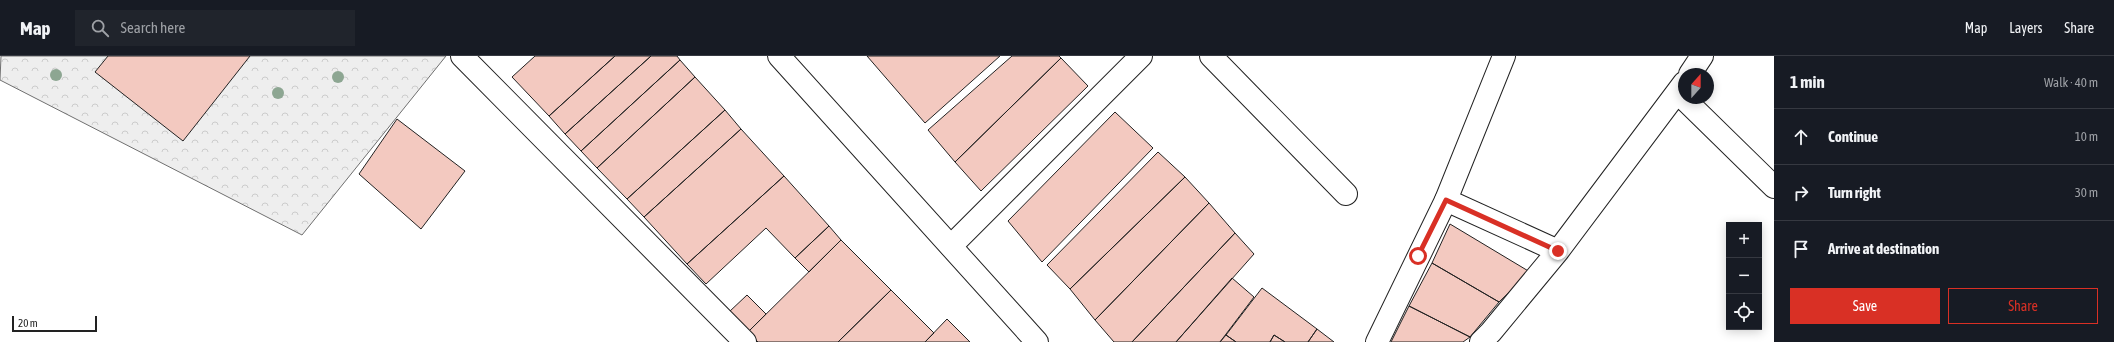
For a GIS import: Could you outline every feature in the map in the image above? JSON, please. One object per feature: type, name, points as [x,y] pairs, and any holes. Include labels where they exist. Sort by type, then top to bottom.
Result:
[{"type":"street","points":[[462,56],[745,342]]},
{"type":"street","points":[[779,56],[1037,342]]},
{"type":"street","points":[[952,246],[1141,56]]},
{"type":"street","points":[[1210,56],[1346,194]]},
{"type":"street","points":[[1377,342],[1446,200],[1504,56]]},
{"type":"street","points":[[1694,68],[1702,56]]},
{"type":"street","points":[[1481,342],[1558,251],[1678,92]]},
{"type":"street","points":[[1696,104],[1774,187]]},
{"type":"street","points":[[1446,200],[1558,251]]},
{"type":"green space","points":[[1,56],[446,56],[302,235],[0,80]]},
{"type":"building","points":[[108,56],[250,56],[183,141],[95,72]]},
{"type":"building","points":[[535,56],[615,56],[549,116],[512,77]]},
{"type":"building","points":[[615,56],[651,56],[565,134],[549,116]]},
{"type":"building","points":[[651,56],[677,56],[680,60],[581,151],[565,134]]},
{"type":"building","points":[[867,56],[1000,56],[925,123]]},
{"type":"building","points":[[1012,56],[1059,56],[1061,58],[955,162],[928,130]]},
{"type":"building","points":[[1061,58],[1088,86],[981,191],[955,162]]},
{"type":"building","points":[[680,60],[695,77],[597,168],[581,151]]},
{"type":"building","points":[[695,77],[725,110],[627,199],[597,168]]},
{"type":"building","points":[[725,110],[741,129],[644,217],[627,199]]},
{"type":"building","points":[[1115,112],[1153,148],[1042,262],[1008,221]]},
{"type":"building","points":[[397,119],[465,171],[421,229],[359,174]]},
{"type":"building","points":[[741,129],[784,176],[687,264],[644,217]]},
{"type":"building","points":[[1158,152],[1185,177],[1070,289],[1047,265]]},
{"type":"building","points":[[784,176],[829,226],[795,258],[766,228],[706,284],[687,264]]},
{"type":"building","points":[[1185,177],[1209,203],[1095,320],[1070,289]]},
{"type":"building","points":[[1209,203],[1235,233],[1132,342],[1114,342],[1095,320]]},
{"type":"building","points":[[1450,224],[1530,272],[1499,302],[1432,263]]},
{"type":"building","points":[[829,226],[841,240],[809,272],[795,258]]},
{"type":"building","points":[[1235,233],[1254,254],[1176,342],[1132,342]]},
{"type":"building","points":[[841,240],[891,290],[838,342],[758,342],[748,332]]},
{"type":"building","points":[[1432,263],[1499,302],[1470,337],[1409,306]]},
{"type":"building","points":[[1232,278],[1254,297],[1220,342],[1176,342]]},
{"type":"building","points":[[1262,288],[1317,329],[1308,342],[1285,342],[1274,335],[1270,342],[1236,342],[1226,335]]},
{"type":"building","points":[[891,290],[934,333],[925,342],[838,342]]},
{"type":"building","points":[[747,295],[766,314],[748,332],[729,312]]},
{"type":"building","points":[[1409,306],[1470,337],[1463,342],[1391,342]]},
{"type":"building","points":[[947,319],[970,342],[925,342]]},
{"type":"building","points":[[1317,329],[1334,342],[1308,342]]},
{"type":"building","points":[[1226,335],[1236,342],[1220,342]]},
{"type":"building","points":[[1274,335],[1285,342],[1270,342]]},
{"type":"route","points":[[1418,256],[1446,200],[1558,251]]}]
